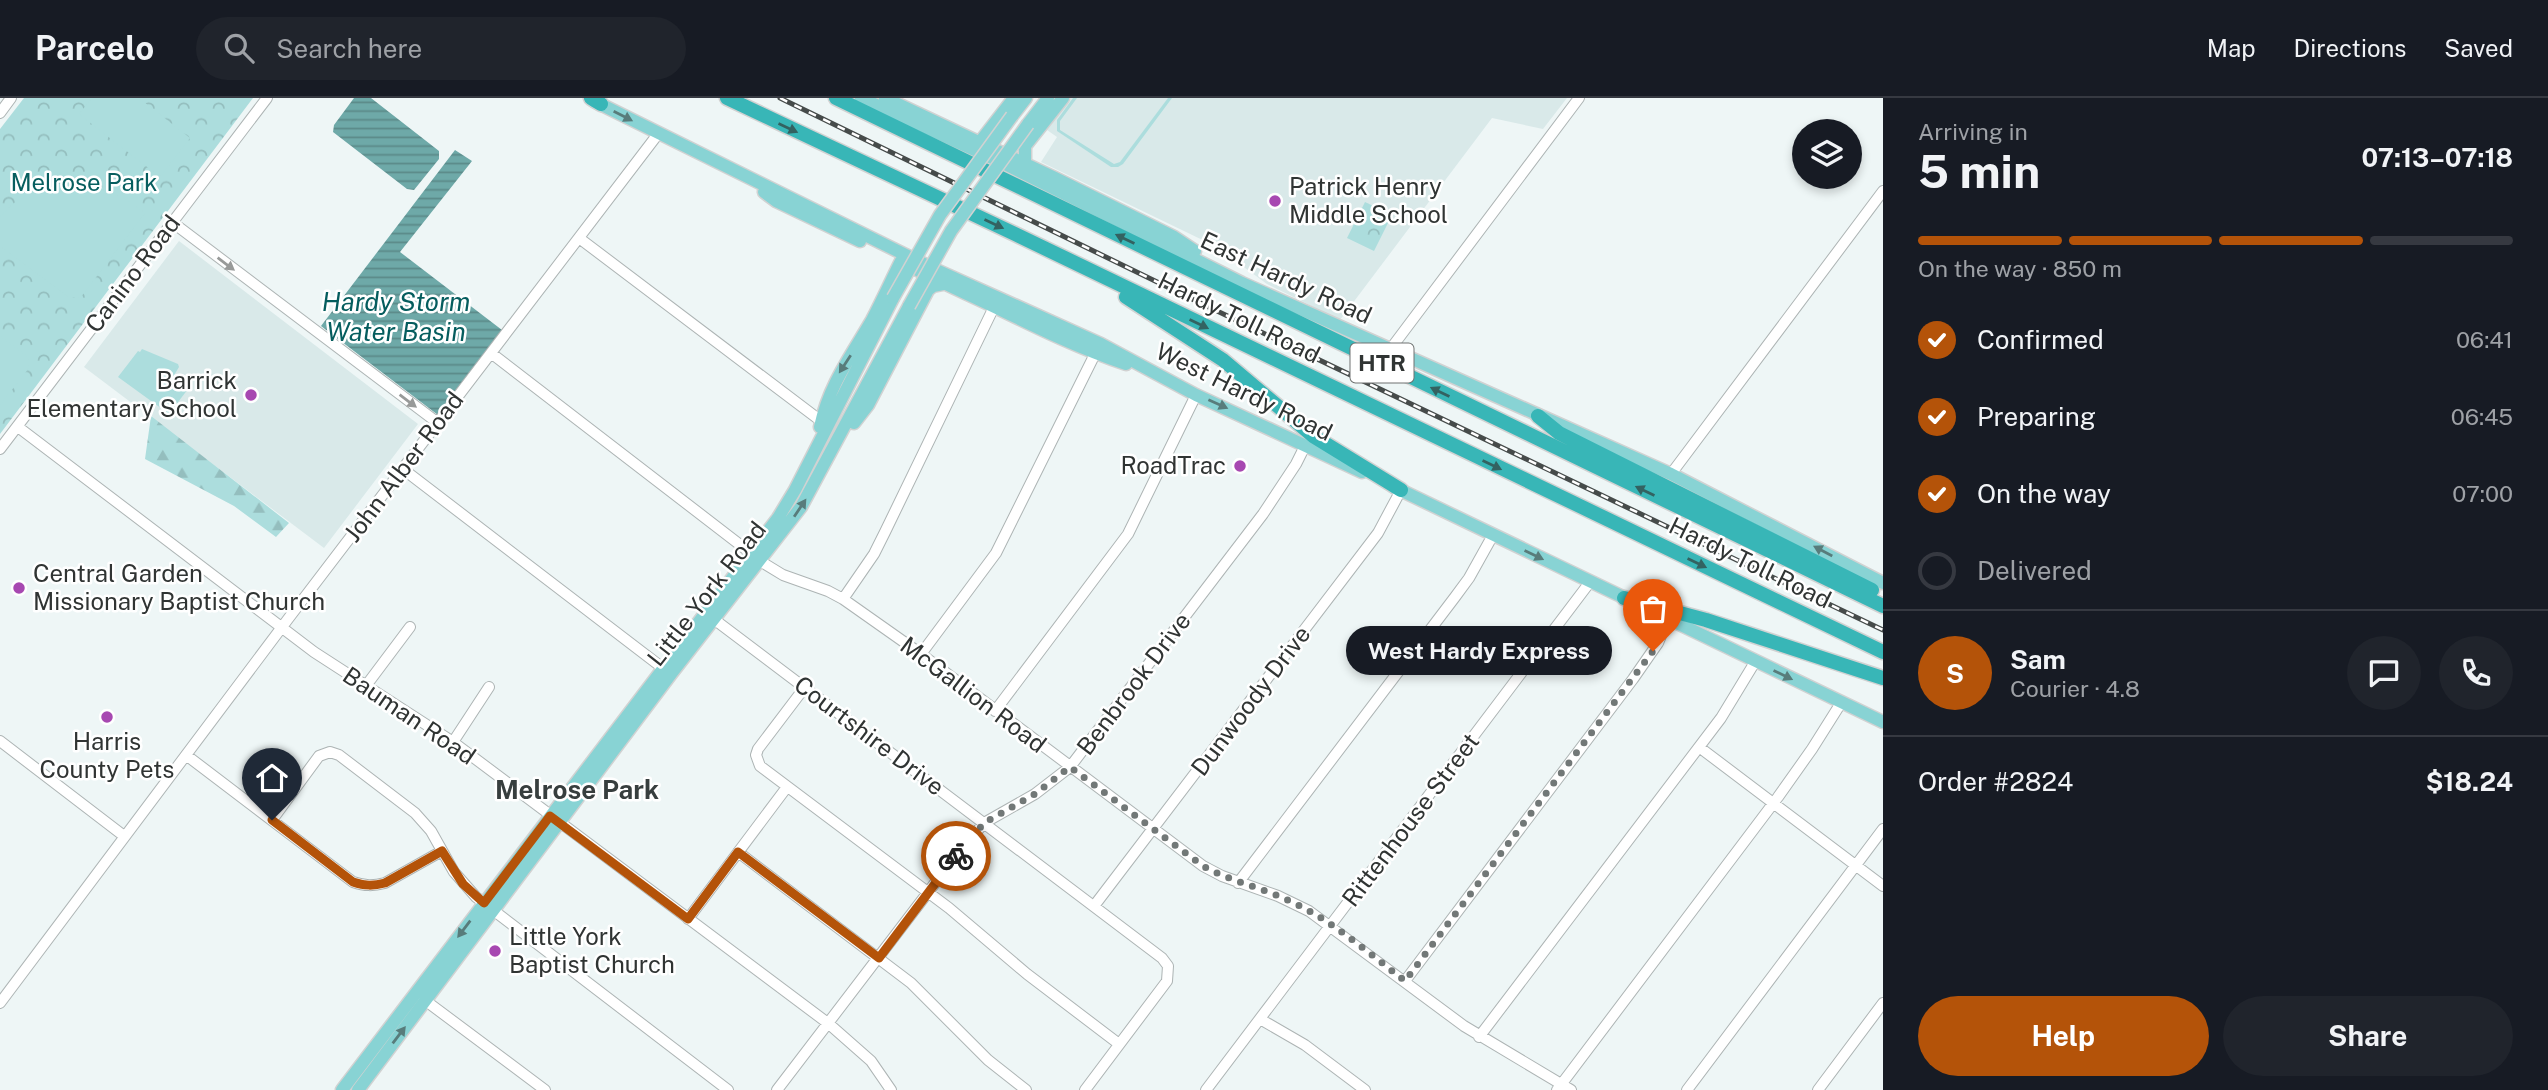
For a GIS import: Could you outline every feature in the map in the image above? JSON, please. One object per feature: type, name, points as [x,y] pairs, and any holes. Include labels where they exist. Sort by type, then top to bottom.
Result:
[{"type":"highway","name":"Hardy Toll Road","points":[[727,98],[1883,652]]},
{"type":"highway","name":"Hardy Toll Road","points":[[836,98],[1883,606]]},
{"type":"highway","points":[[1050,251],[1207,348],[1313,436],[1401,490]]},
{"type":"highway","points":[[1538,416],[1559,433],[1883,595]]},
{"type":"highway","points":[[1624,598],[1706,620],[1883,678]]},
{"type":"main road","name":"East Hardy Road","points":[[861,98],[982,148],[1001,162],[1242,284],[1671,474],[1883,583]]},
{"type":"main road","points":[[885,98],[982,148],[1025,163],[1174,237],[1242,284]]},
{"type":"main road","points":[[982,148],[998,119],[1014,98]]},
{"type":"main road","name":"Little York Road","points":[[667,671],[715,620],[756,557],[795,490],[907,260],[940,215],[982,148],[1026,98]]},
{"type":"main road","name":"Little York Road","points":[[358,1090],[421,997],[554,819],[756,557],[801,507],[951,230],[1048,98]]},
{"type":"main road","points":[[1025,163],[1025,146],[1063,98]]},
{"type":"main road","name":"West Hardy Road","points":[[593,100],[837,220],[907,260],[929,267],[1101,344],[1196,395],[1401,490],[1883,722]]},
{"type":"main road","points":[[998,119],[997,127],[1008,138],[1020,142],[1032,138]]},
{"type":"main road","points":[[738,172],[776,201],[907,260],[943,285],[1095,354],[1157,374]]},
{"type":"main road","points":[[816,446],[821,421],[841,368],[900,279],[911,280],[923,289],[924,298]]},
{"type":"main road","points":[[833,451],[868,405],[930,288],[943,285]]},
{"type":"main road","name":"Little York Road","points":[[342,1090],[421,997]]},
{"type":"street","points":[[0,113],[11,98]]},
{"type":"street","name":"Canino Road","points":[[0,449],[267,98]]},
{"type":"street","points":[[1389,351],[1579,98]]},
{"type":"street","name":"John Alber Road","points":[[1,999],[658,134]]},
{"type":"street","points":[[1671,474],[1883,191]]},
{"type":"street","points":[[172,222],[438,423]]},
{"type":"street","points":[[579,238],[821,421]]},
{"type":"street","points":[[843,600],[885,532],[994,307]]},
{"type":"street","name":"McGallion Road","points":[[491,353],[756,557],[783,575],[828,591],[843,600],[921,654],[1203,866],[1238,883],[1295,903],[1331,925],[1479,1037],[1563,1088]]},
{"type":"street","points":[[921,654],[996,553],[1095,354]]},
{"type":"street","points":[[995,711],[1128,534],[1196,395]]},
{"type":"street","name":"Bauman Road","points":[[18,427],[282,628],[365,687],[453,742],[829,1024],[870,1061],[891,1090]]},
{"type":"street","name":"Benbrook Drive","points":[[777,1090],[984,823],[1035,794],[1070,767],[1262,514],[1305,446]]},
{"type":"street","points":[[403,469],[667,671]]},
{"type":"street","name":"Dunwoody Drive","points":[[1094,906],[1378,533],[1401,490]]},
{"type":"street","points":[[1238,883],[1462,587],[1493,535]]},
{"type":"street","name":"Rittenhouse Street","points":[[1206,1090],[1590,582]]},
{"type":"street","points":[[1405,981],[1633,679],[1658,643],[1668,619]]},
{"type":"street","name":"Courtshire Drive","points":[[715,620],[1158,954],[1168,966],[1167,981],[1119,1044]]},
{"type":"street","points":[[365,687],[410,627]]},
{"type":"street","points":[[1479,1037],[1726,711],[1755,662]]},
{"type":"street","points":[[453,742],[489,687]]},
{"type":"street","points":[[805,687],[762,744],[756,755],[760,766],[929,893],[1027,974],[1119,1044],[1084,1090]]},
{"type":"street","points":[[1563,1088],[1812,749],[1840,703]]},
{"type":"street","points":[[0,741],[124,836]]},
{"type":"street","points":[[1699,747],[1883,886]]},
{"type":"street","points":[[272,820],[319,757],[330,752],[339,755],[415,813],[431,831],[463,884],[728,1090]]},
{"type":"street","points":[[186,755],[353,882],[376,886],[385,883],[442,851]]},
{"type":"street","points":[[688,919],[787,787]]},
{"type":"street","points":[[1687,1090],[1883,829]]},
{"type":"street","points":[[738,852],[924,994],[988,1060],[1026,1090]]},
{"type":"street","points":[[421,997],[545,1090]]},
{"type":"street","points":[[1818,1090],[1883,1003]]},
{"type":"street","points":[[1260,1019],[1305,1045],[1365,1090]]},
{"type":"shaded area","name":"Patrick Henry Middle School","points":[[1071,98],[1567,98],[1543,129],[1492,118],[1340,320],[1267,284],[1215,246],[1041,162],[1057,137],[1047,130]]},
{"type":"shaded area","name":"Barrick Elementary School","points":[[179,241],[418,424],[324,548],[84,367]]},
{"type":"green space","name":"Melrose Park","points":[[24,98],[253,98],[0,434],[0,129]]},
{"type":"green space","points":[[92,98],[139,98],[190,138],[160,177],[79,114]]},
{"type":"green space","points":[[1073,98],[1077,98],[1060,121],[1060,130],[1114,164],[1120,162],[1168,98],[1172,98],[1123,164],[1111,167],[1057,131],[1057,120]]},
{"type":"green space","points":[[72,182],[111,192],[145,213],[81,297],[70,298],[0,246],[0,217],[15,202],[32,192]]},
{"type":"green space","points":[[1365,202],[1392,215],[1374,251],[1347,238]]},
{"type":"green space","points":[[0,336],[28,357],[29,368],[0,405]]},
{"type":"green space","points":[[142,349],[178,364],[173,377],[188,389],[169,414],[118,377]]},
{"type":"green space","points":[[151,416],[289,523],[276,537],[234,506],[145,459]]},
{"type":"water","points":[[354,98],[371,98],[439,151],[439,159],[414,190],[407,189],[333,132],[334,125]]},
{"type":"water","name":"Hardy Storm Water Basin","points":[[455,150],[472,161],[400,252],[502,330],[438,415],[321,326]]},
{"type":"railway","points":[[780,98],[1883,630]]},
{"type":"way so far","points":[[956,856],[984,823],[1056,781],[1070,767],[1203,866],[1238,883],[1295,903],[1336,929],[1405,981],[1653,651]]},
{"type":"place","name":"Patrick Henry Middle School","points":[[1275,201]]},
{"type":"place","name":"Barrick Elementary School","points":[[251,395]]},
{"type":"place","name":"RoadTrac","points":[[1240,466]]},
{"type":"place","name":"Central Garden Missionary Baptist Church","points":[[19,588]]},
{"type":"place","name":"West Hardy Express","points":[[1653,651]]},
{"type":"place","name":"Harris County Pets","points":[[107,717]]},
{"type":"place","name":"Little York Baptist Church","points":[[495,951]]},
{"type":"district","name":"Melrose Park","points":[[577,790]]},
{"type":"route","points":[[272,820],[353,882],[361,885],[376,886],[385,883],[442,851],[463,884],[484,903],[550,816],[688,919],[738,852],[879,958],[956,856]]}]
